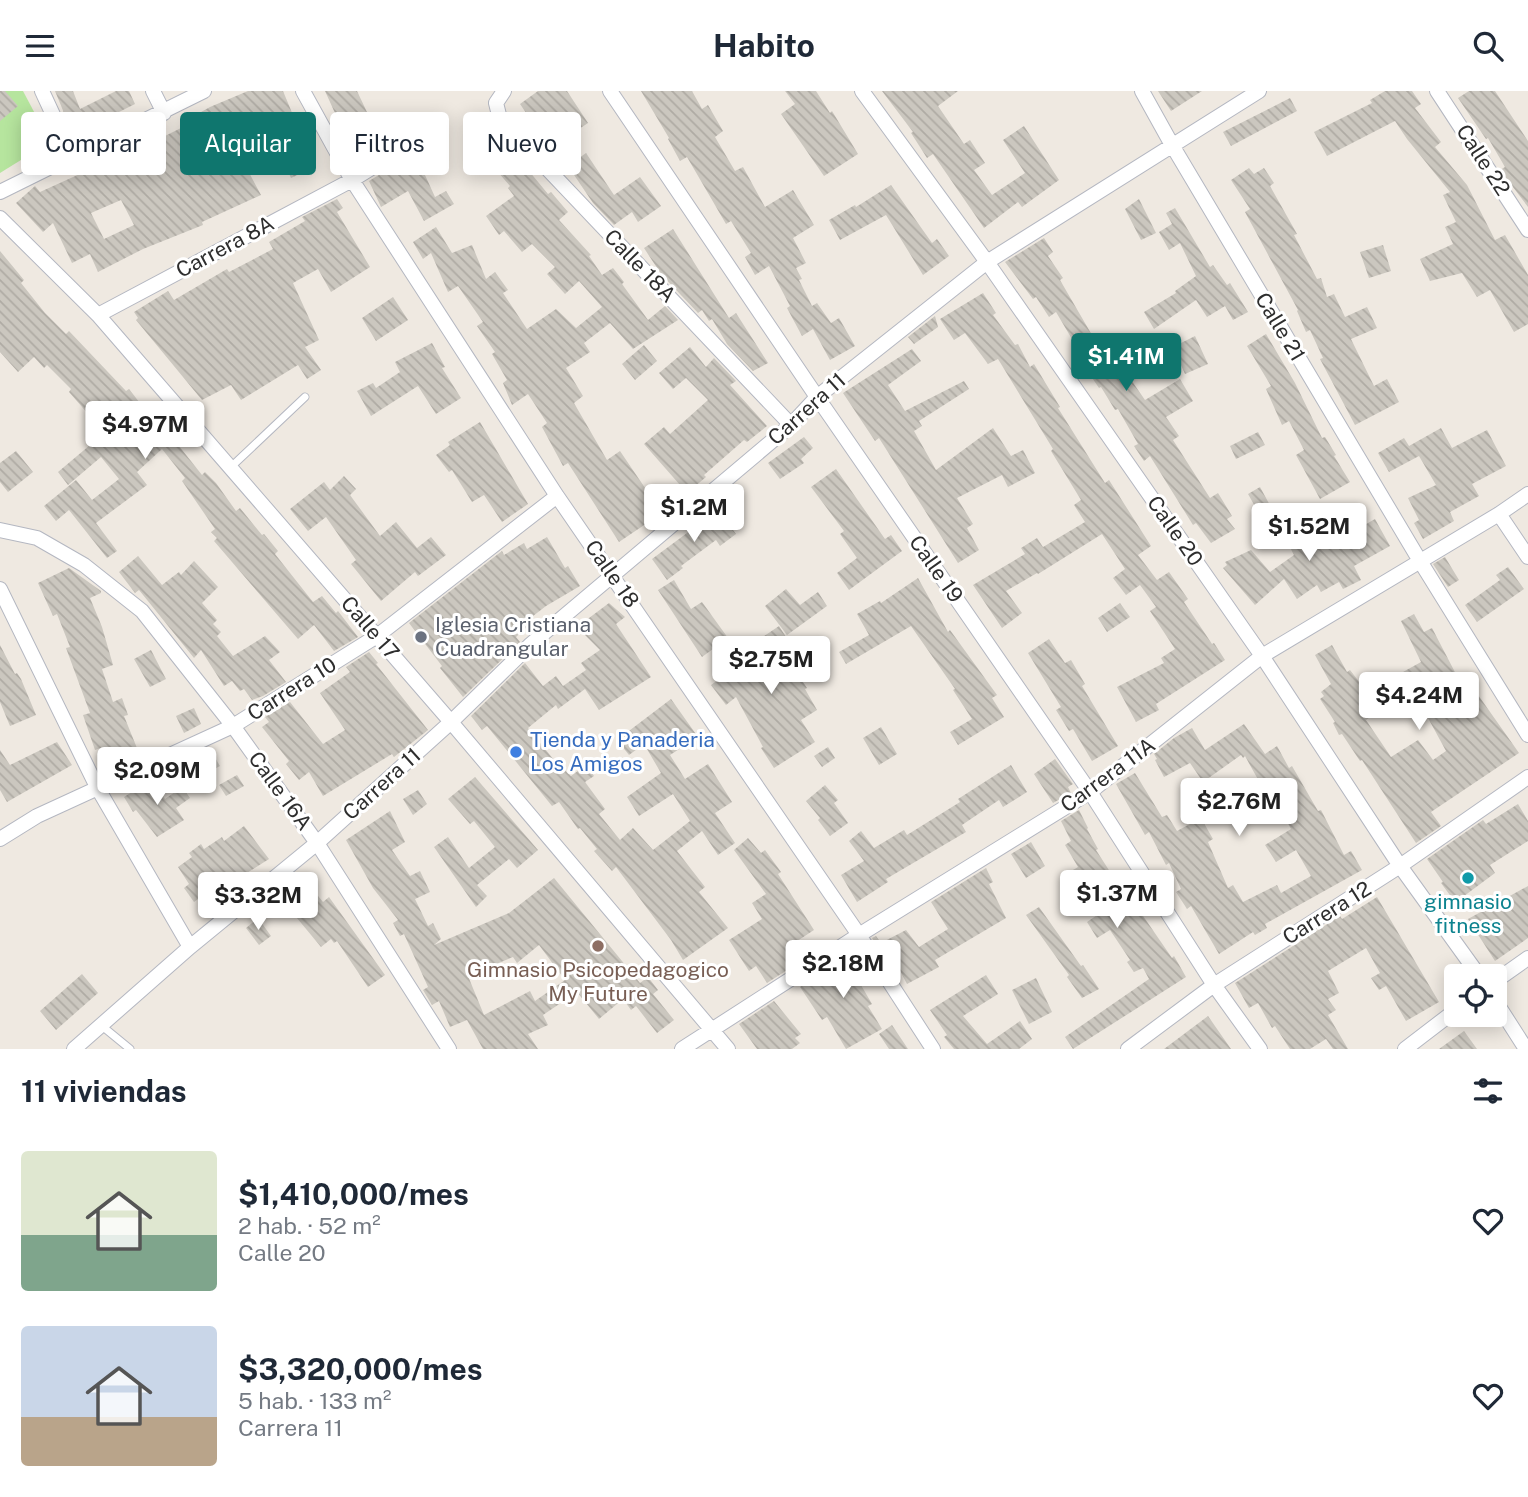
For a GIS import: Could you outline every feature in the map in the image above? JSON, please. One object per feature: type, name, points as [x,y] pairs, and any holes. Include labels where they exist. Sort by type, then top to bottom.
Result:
[{"type":"street","points":[[42,91],[52,112]]},
{"type":"street","points":[[153,91],[164,112]]},
{"type":"street","points":[[166,112],[204,91]]},
{"type":"street","name":"Calle 18","points":[[303,91],[352,180],[557,496],[859,935],[933,1049]]},
{"type":"street","name":"Calle 19","points":[[610,91],[1090,792],[1214,985],[1260,1049]]},
{"type":"street","name":"Calle 20","points":[[862,91],[987,262],[1262,656],[1400,866],[1471,964]]},
{"type":"street","name":"Calle 21","points":[[1142,91],[1420,561],[1528,735]]},
{"type":"street","name":"Carrera 11","points":[[74,1049],[190,947],[317,843],[451,722],[531,645],[791,425],[817,397],[987,262],[1259,91]]},
{"type":"street","name":"Calle 22","points":[[1437,91],[1528,230]]},
{"type":"street","name":"Calle 18A","points":[[500,97],[500,118],[791,425]]},
{"type":"street","points":[[0,192],[34,175]]},
{"type":"street","name":"Carrera 8A","points":[[98,315],[360,175]]},
{"type":"street","name":"Calle 17","points":[[0,218],[98,315],[451,722],[728,1049]]},
{"type":"street","name":"Carrera 11A","points":[[682,1049],[859,935],[1090,792],[1262,656],[1528,494]]},
{"type":"street","name":"Carrera 10","points":[[0,839],[37,816],[233,726],[377,636],[557,496]]},
{"type":"street","points":[[1499,514],[1528,558]]},
{"type":"street","name":"Calle 16A","points":[[0,530],[37,538],[84,565],[142,611],[233,726],[317,843],[449,1049]]},
{"type":"street","points":[[0,589],[97,787],[190,947]]},
{"type":"street","name":"Carrera 12","points":[[1128,1049],[1214,985],[1400,866],[1528,777]]},
{"type":"street","points":[[1507,973],[1528,958]]},
{"type":"street","points":[[1405,1049],[1444,1019]]},
{"type":"street","points":[[1507,1019],[1526,1049]]},
{"type":"lane","points":[[231,467],[305,397]]},
{"type":"lane","points":[[101,1025],[130,1049]]},
{"type":"green space","points":[[0,91],[23,91],[34,112],[21,112],[21,160],[0,173]]},
{"type":"building","points":[[0,91],[5,91],[18,106],[0,121]]},
{"type":"building","points":[[55,91],[73,91],[80,109],[116,91],[129,91],[135,104],[119,112],[64,112]]},
{"type":"building","points":[[248,91],[283,91],[292,112],[201,112]]},
{"type":"building","points":[[325,91],[357,91],[367,112],[335,112]]},
{"type":"building","points":[[538,91],[567,91],[581,112],[526,112],[520,104]]},
{"type":"building","points":[[641,91],[692,91],[702,109],[708,105],[723,131],[715,137],[735,171],[743,167],[765,207],[793,190],[814,225],[793,238],[806,263],[796,268],[802,279],[799,280],[812,306],[817,303],[831,323],[839,318],[855,346],[830,360],[813,329],[802,336],[769,266],[755,275],[745,257],[751,253],[731,221],[726,224],[687,157],[680,161]]},
{"type":"building","points":[[785,91],[816,91],[830,113],[832,111],[858,154],[824,176],[781,114],[795,104]]},
{"type":"building","points":[[882,91],[958,91],[938,106],[964,144],[970,140],[985,163],[974,170],[992,195],[1025,173],[1003,140],[1024,126],[1059,180],[1022,207],[1018,202],[984,228],[933,154],[927,158],[911,133],[913,132]]},
{"type":"building","points":[[1158,91],[1202,91],[1171,111]]},
{"type":"building","points":[[1385,91],[1412,91],[1421,104],[1415,108],[1441,142],[1435,147],[1467,185],[1495,240],[1505,235],[1528,275],[1528,324],[1514,332],[1490,290],[1477,297],[1462,273],[1430,281],[1420,259],[1453,244],[1445,227],[1456,222],[1443,195],[1450,192],[1395,121],[1327,156],[1314,132],[1372,103],[1370,100]]},
{"type":"building","points":[[1469,91],[1495,91],[1528,141],[1528,207],[1500,170],[1505,167],[1488,138],[1486,139],[1458,98]]},
{"type":"building","points":[[1290,98],[1297,111],[1231,146],[1223,132]]},
{"type":"building","points":[[581,112],[588,123],[581,128]]},
{"type":"building","points":[[180,128],[180,175],[250,175],[261,195],[202,222],[203,225],[143,249],[98,272],[90,254],[72,263],[53,223],[43,232],[16,203],[35,186],[40,192],[77,175],[166,175],[166,136]],"holes":[[[121,200],[134,225],[104,239],[91,213]]]},
{"type":"building","points":[[586,153],[614,195],[640,177],[661,206],[638,222],[632,212],[614,225],[593,203],[574,175],[581,175],[581,157]]},
{"type":"building","points":[[1249,168],[1254,174],[1264,168],[1274,183],[1270,186],[1297,234],[1294,235],[1317,279],[1321,278],[1327,297],[1334,294],[1345,317],[1367,307],[1377,328],[1351,339],[1374,386],[1387,379],[1399,402],[1355,425],[1320,359],[1323,358],[1310,330],[1306,332],[1298,310],[1245,212],[1250,209],[1231,180]]},
{"type":"building","points":[[379,175],[425,175],[435,197],[446,191],[454,204],[424,221],[408,191],[381,207],[369,181]]},
{"type":"building","points":[[500,175],[532,175],[568,212],[559,220],[591,255],[589,256],[602,275],[613,268],[648,320],[665,306],[678,320],[633,349],[610,323],[584,343],[590,352],[566,368],[583,396],[574,403],[607,460],[620,451],[662,513],[619,542],[568,463],[563,466],[542,427],[547,423],[528,394],[512,405],[503,383],[507,380],[492,354],[495,352],[477,326],[483,322],[458,286],[448,292],[431,253],[423,259],[413,242],[436,227],[452,253],[472,245],[486,279],[495,272],[508,290],[503,293],[527,329],[556,309],[576,328],[602,307],[579,281],[565,294],[547,274],[555,267],[532,244],[522,252],[504,231],[499,235],[486,216],[514,196],[508,188],[510,186]]},
{"type":"building","points":[[891,185],[932,243],[937,239],[949,256],[923,275],[886,215],[840,240],[829,220]]},
{"type":"building","points":[[337,199],[343,208],[337,212],[370,267],[331,292],[318,269],[293,283],[319,340],[305,347],[321,370],[307,379],[298,365],[241,400],[231,385],[202,400],[136,320],[138,318],[134,312],[168,291],[174,300],[227,269],[229,272],[273,249],[269,242],[305,221],[302,217]]},
{"type":"building","points":[[1139,199],[1156,233],[1141,240],[1125,209]]},
{"type":"building","points":[[1175,208],[1210,267],[1213,265],[1227,285],[1230,283],[1248,312],[1233,320],[1225,306],[1207,317],[1196,300],[1154,329],[1144,312],[1176,293],[1175,291],[1196,276],[1180,243],[1169,250],[1159,232],[1172,224],[1166,213]]},
{"type":"building","points":[[673,229],[729,318],[736,313],[768,363],[753,371],[727,344],[712,319],[709,321],[702,310],[698,313],[661,274],[644,248]]},
{"type":"building","points":[[1044,238],[1053,252],[1048,256],[1063,278],[1060,280],[1096,342],[1105,335],[1118,361],[1145,400],[1180,379],[1193,401],[1166,417],[1179,436],[1173,440],[1210,498],[1218,493],[1232,516],[1227,519],[1235,529],[1211,543],[1196,523],[1193,525],[1150,456],[1144,461],[1134,446],[1138,444],[1118,409],[1115,410],[1078,357],[1076,353],[1079,351],[1056,312],[1049,317],[1036,297],[1033,299],[1005,262]]},
{"type":"building","points":[[1383,245],[1391,271],[1369,278],[1360,252]]},
{"type":"building","points":[[0,251],[24,280],[21,283],[45,313],[66,334],[69,331],[126,391],[129,389],[157,425],[160,422],[202,475],[205,472],[236,511],[240,508],[262,535],[264,534],[278,551],[275,554],[313,602],[322,596],[336,613],[338,611],[358,637],[334,651],[314,625],[298,639],[214,541],[217,538],[211,532],[215,529],[182,481],[185,478],[162,449],[137,472],[147,485],[96,523],[117,551],[107,558],[69,510],[56,521],[44,506],[76,480],[92,500],[119,479],[101,457],[68,485],[58,472],[96,440],[88,431],[96,423],[69,392],[71,389],[47,365],[44,368],[34,357],[18,372],[0,352]]},
{"type":"building","points":[[983,293],[996,313],[993,315],[1015,345],[1018,344],[1030,367],[1034,364],[1105,483],[1109,480],[1151,546],[1138,555],[1157,580],[1169,572],[1188,599],[1184,602],[1225,660],[1156,704],[1159,710],[1136,722],[1117,687],[1164,663],[1161,658],[1175,649],[1150,611],[1156,607],[1140,585],[1126,595],[1113,578],[1125,569],[1102,534],[1006,591],[1022,613],[1002,628],[973,585],[1025,554],[1021,548],[1037,538],[1043,547],[1085,522],[1074,505],[1081,500],[998,359],[988,364],[965,333],[954,340],[940,319]]},
{"type":"building","points":[[393,297],[408,320],[376,341],[362,318]]},
{"type":"building","points":[[935,316],[938,327],[914,344],[908,337]]},
{"type":"building","points":[[1266,334],[1295,383],[1322,438],[1325,437],[1350,482],[1320,499],[1296,455],[1304,450],[1289,421],[1282,425],[1266,389],[1271,386],[1247,346]]},
{"type":"building","points":[[1195,336],[1208,364],[1185,374],[1173,347]]},
{"type":"building","points":[[432,343],[445,367],[442,368],[461,398],[436,414],[418,386],[371,416],[357,391],[373,383],[376,388],[400,372],[395,362]]},
{"type":"building","points":[[644,345],[657,361],[635,380],[622,364]]},
{"type":"building","points":[[690,347],[706,367],[714,358],[736,381],[730,385],[767,426],[747,442],[744,440],[687,493],[644,444],[664,427],[670,434],[708,400],[686,378],[673,389],[659,373]]},
{"type":"building","points":[[912,349],[921,361],[888,385],[905,411],[964,381],[969,389],[919,421],[922,426],[914,431],[936,470],[993,428],[1011,456],[1023,450],[1035,473],[1008,487],[1002,475],[957,498],[973,524],[967,528],[979,550],[958,563],[879,438],[875,441],[843,393]]},
{"type":"building","points":[[480,422],[528,504],[502,522],[484,495],[472,502],[452,470],[449,472],[436,455],[450,445],[448,442]]},
{"type":"building","points":[[1441,428],[1452,448],[1487,430],[1506,466],[1472,484],[1479,496],[1450,512],[1454,521],[1423,539],[1414,523],[1419,520],[1408,498],[1436,485],[1419,456],[1389,472],[1378,453],[1404,438],[1409,446]]},
{"type":"building","points":[[1258,432],[1265,445],[1236,459],[1230,446]]},
{"type":"building","points":[[804,437],[813,448],[801,459],[804,463],[780,479],[768,463]]},
{"type":"building","points":[[16,451],[33,472],[8,492],[0,482],[0,463]]},
{"type":"building","points":[[836,469],[885,539],[891,535],[902,551],[849,590],[837,573],[857,558],[840,534],[844,531],[811,487]]},
{"type":"building","points":[[344,476],[356,489],[350,495],[380,536],[396,522],[417,548],[431,537],[446,555],[418,576],[415,572],[381,601],[351,564],[356,560],[326,517],[308,531],[290,509],[324,482],[330,490]]},
{"type":"building","points":[[1260,487],[1272,509],[1260,515],[1248,494]]},
{"type":"building","points":[[718,510],[736,534],[720,546],[716,540],[667,580],[652,559]]},
{"type":"building","points":[[1375,519],[1390,546],[1354,566],[1361,580],[1343,589],[1339,582],[1321,592],[1317,585],[1297,599],[1284,579],[1255,605],[1223,568],[1227,565],[1225,562],[1251,550],[1270,572],[1294,555],[1283,534],[1303,524],[1314,546],[1337,534],[1340,539]]},
{"type":"building","points":[[547,537],[565,568],[568,566],[580,586],[524,623],[527,627],[516,637],[520,642],[463,697],[409,623],[502,551],[504,555],[524,543],[527,549]]},
{"type":"building","points":[[138,556],[162,585],[179,572],[181,575],[194,561],[218,587],[202,603],[217,620],[213,624],[221,632],[217,636],[233,656],[265,636],[280,652],[269,660],[286,682],[252,700],[244,689],[240,691],[232,681],[224,686],[201,650],[194,658],[139,590],[135,593],[119,572]]},
{"type":"building","points":[[1445,557],[1459,580],[1448,587],[1433,564]]},
{"type":"building","points":[[1508,567],[1524,589],[1477,622],[1465,605],[1500,580],[1496,575]]},
{"type":"building","points":[[69,568],[101,591],[90,598],[113,665],[102,669],[113,702],[122,698],[128,715],[124,716],[141,758],[114,770],[104,747],[95,750],[83,715],[90,713],[66,648],[70,647],[57,614],[53,616],[38,583]]},
{"type":"building","points":[[918,578],[948,632],[950,630],[997,695],[992,698],[1004,717],[958,745],[950,732],[972,719],[953,690],[955,689],[911,626],[846,664],[839,652],[869,635],[857,614],[880,601],[881,603]]},
{"type":"building","points":[[674,580],[691,609],[702,602],[728,638],[702,657],[658,590]]},
{"type":"building","points":[[786,589],[800,605],[818,592],[827,606],[787,635],[765,606]]},
{"type":"building","points":[[609,603],[625,617],[616,624],[651,677],[599,710],[585,689],[558,709],[556,705],[528,728],[571,776],[586,765],[594,776],[585,782],[605,809],[599,814],[620,840],[633,828],[653,850],[690,821],[673,794],[639,816],[627,797],[661,773],[644,744],[629,755],[617,740],[671,699],[698,737],[670,755],[685,779],[708,764],[732,802],[715,813],[735,843],[718,855],[702,831],[677,851],[705,887],[699,892],[728,928],[683,960],[616,867],[612,871],[559,802],[552,806],[487,726],[482,730],[471,716],[525,663],[543,686],[556,676],[563,686],[586,670],[581,663],[600,650],[577,627]]},
{"type":"building","points":[[1120,603],[1130,617],[1107,632],[1098,618]]},
{"type":"building","points":[[1414,614],[1424,632],[1432,628],[1458,678],[1464,675],[1519,753],[1431,812],[1441,826],[1416,843],[1362,760],[1360,761],[1342,734],[1339,735],[1333,723],[1335,722],[1320,699],[1324,696],[1321,692],[1331,684],[1315,655],[1332,645],[1347,672],[1350,670],[1367,692],[1378,684],[1391,702],[1366,720],[1391,757],[1418,740],[1433,760],[1446,751],[1403,672],[1421,662],[1401,621]]},
{"type":"building","points":[[779,626],[798,656],[789,661],[807,688],[805,689],[817,710],[801,720],[815,742],[774,768],[736,697],[726,705],[711,685],[736,667],[730,659]]},
{"type":"building","points":[[1049,639],[1065,663],[1071,660],[1085,684],[1082,686],[1118,746],[1092,761],[1073,729],[1069,731],[1056,710],[1061,707],[1028,653]]},
{"type":"building","points":[[0,645],[15,674],[21,679],[36,715],[10,726],[0,702]]},
{"type":"building","points":[[151,650],[166,679],[150,687],[134,659]]},
{"type":"building","points":[[369,652],[428,730],[394,757],[392,754],[323,796],[309,772],[299,780],[286,764],[289,761],[262,727],[269,722],[265,717],[290,702],[323,744],[345,730],[320,693],[350,672],[346,667]]},
{"type":"building","points":[[194,708],[201,724],[184,733],[176,716]]},
{"type":"building","points":[[1244,724],[1265,754],[1277,746],[1318,811],[1321,810],[1344,855],[1351,851],[1362,870],[1265,924],[1267,928],[1255,935],[1253,932],[1219,954],[1191,906],[1187,909],[1176,892],[1181,889],[1169,863],[1166,865],[1149,832],[1145,835],[1116,784],[1135,773],[1162,817],[1167,815],[1177,831],[1201,818],[1213,839],[1208,842],[1228,888],[1233,885],[1243,902],[1277,885],[1281,893],[1311,876],[1296,850],[1276,862],[1265,845],[1291,829],[1275,800],[1266,806],[1255,788],[1261,785],[1245,756],[1243,758],[1241,755],[1203,782],[1190,763],[1164,777],[1155,760],[1157,759],[1154,754],[1192,728],[1205,750]]},
{"type":"building","points":[[881,727],[897,754],[879,765],[863,738]]},
{"type":"building","points":[[57,742],[72,765],[7,802],[0,790],[0,750],[10,765]]},
{"type":"building","points":[[828,747],[835,758],[822,767],[814,756]]},
{"type":"building","points":[[209,748],[220,766],[207,773],[196,755]]},
{"type":"building","points":[[1055,759],[1073,784],[1068,787],[1071,793],[1053,803],[1034,774]]},
{"type":"building","points":[[1011,765],[1027,792],[1003,807],[999,800],[962,825],[966,832],[886,879],[888,882],[857,902],[841,875],[864,861],[849,841],[861,831],[874,848],[904,830],[907,835],[960,802],[958,799]]},
{"type":"building","points":[[237,775],[244,786],[226,796],[219,785]]},
{"type":"building","points":[[475,777],[538,850],[517,868],[509,859],[477,885],[487,896],[476,907],[434,847],[448,837],[469,868],[495,847],[474,821],[470,824],[448,799]]},
{"type":"building","points":[[153,779],[165,799],[182,787],[190,798],[176,808],[184,820],[157,837],[136,810],[133,812],[124,797]]},
{"type":"building","points":[[825,785],[838,800],[834,803],[848,823],[830,836],[806,801]]},
{"type":"building","points":[[418,790],[427,804],[413,815],[403,799]]},
{"type":"building","points":[[1518,804],[1528,821],[1528,841],[1490,865],[1495,873],[1452,905],[1452,898],[1427,859],[1483,820],[1486,824]]},
{"type":"building","points":[[1079,810],[1098,849],[1096,850],[1114,878],[1116,877],[1129,894],[1132,892],[1143,907],[1139,910],[1172,958],[1174,956],[1186,977],[1073,1049],[1065,1037],[1149,979],[1143,968],[1134,972],[1127,962],[1130,960],[1110,930],[1097,938],[1087,922],[1106,909],[1086,883],[1070,893],[1060,878],[1078,867],[1065,845],[1071,841],[1061,821]]},
{"type":"building","points":[[390,811],[405,842],[392,850],[410,876],[420,871],[430,892],[415,899],[428,926],[433,923],[441,939],[434,945],[509,913],[554,878],[640,983],[648,977],[658,990],[653,994],[674,1020],[657,1033],[636,1006],[631,1010],[623,999],[599,1019],[577,992],[543,1015],[548,1025],[528,1034],[538,1049],[483,1049],[467,1020],[450,1027],[439,1001],[432,1005],[423,990],[428,987],[404,934],[400,936],[393,923],[398,920],[373,888],[346,840]],"holes":[[[539,945],[565,980],[535,1001],[530,991],[484,1015],[468,976],[513,957],[517,963]]]},
{"type":"building","points":[[244,826],[269,859],[215,893],[212,889],[194,902],[184,888],[189,884],[178,867],[192,857],[189,853],[201,844],[204,849],[222,837],[224,841]]},
{"type":"building","points":[[748,838],[761,853],[765,850],[781,872],[778,874],[814,930],[788,947],[798,963],[767,983],[756,966],[749,971],[729,940],[762,919],[752,903],[766,894],[734,850]]},
{"type":"building","points":[[1031,842],[1045,866],[1026,878],[1011,854]]},
{"type":"building","points":[[986,868],[993,882],[989,884],[1006,918],[935,960],[939,967],[907,984],[898,967],[893,970],[872,938],[876,936],[881,943],[906,930],[919,947],[948,929],[931,902]]},
{"type":"building","points":[[305,880],[323,902],[329,897],[385,975],[368,987],[337,941],[334,943],[331,939],[321,947],[282,900]]},
{"type":"building","points":[[1528,886],[1528,938],[1495,961],[1468,919]]},
{"type":"building","points":[[1377,897],[1439,1002],[1406,1021],[1386,986],[1379,990],[1371,978],[1380,973],[1366,948],[1328,971],[1339,993],[1328,999],[1336,1010],[1328,1015],[1348,1049],[1333,1049],[1326,1039],[1310,1049],[1290,1049],[1275,1026],[1272,1028],[1258,1003],[1249,1008],[1235,983],[1340,916],[1342,919]]},
{"type":"building","points":[[1039,907],[1099,989],[1082,998],[1026,915]]},
{"type":"building","points":[[258,918],[271,936],[259,945],[246,928]]},
{"type":"building","points":[[856,948],[867,965],[854,973],[872,1004],[868,1006],[882,1029],[846,1049],[827,1017],[822,1020],[800,987]]},
{"type":"building","points":[[82,974],[98,993],[56,1030],[40,1011]]},
{"type":"building","points":[[986,975],[998,994],[963,1016],[987,1044],[1020,1021],[1032,1039],[1019,1049],[954,1049],[944,1037],[947,1035],[930,1010]]},
{"type":"building","points":[[1036,978],[1052,1012],[1029,1024],[1012,990]]},
{"type":"building","points":[[774,1001],[801,1034],[795,1038],[800,1043],[792,1049],[757,1049],[739,1024]]},
{"type":"building","points":[[1208,1016],[1231,1049],[1164,1049]]},
{"type":"building","points":[[892,1025],[908,1049],[889,1049],[879,1034]]},
{"type":"building","points":[[1464,1031],[1477,1049],[1439,1049]]},
{"type":"place","name":"Iglesia Cristiana Cuadrangular","points":[[421,637]]},
{"type":"place","name":"Tienda y Panaderia Los Amigos","points":[[516,752]]},
{"type":"place","name":"gimnasio fitness","points":[[1468,878]]},
{"type":"place","name":"Gimnasio Psicopedagogico My Future","points":[[598,946]]}]
